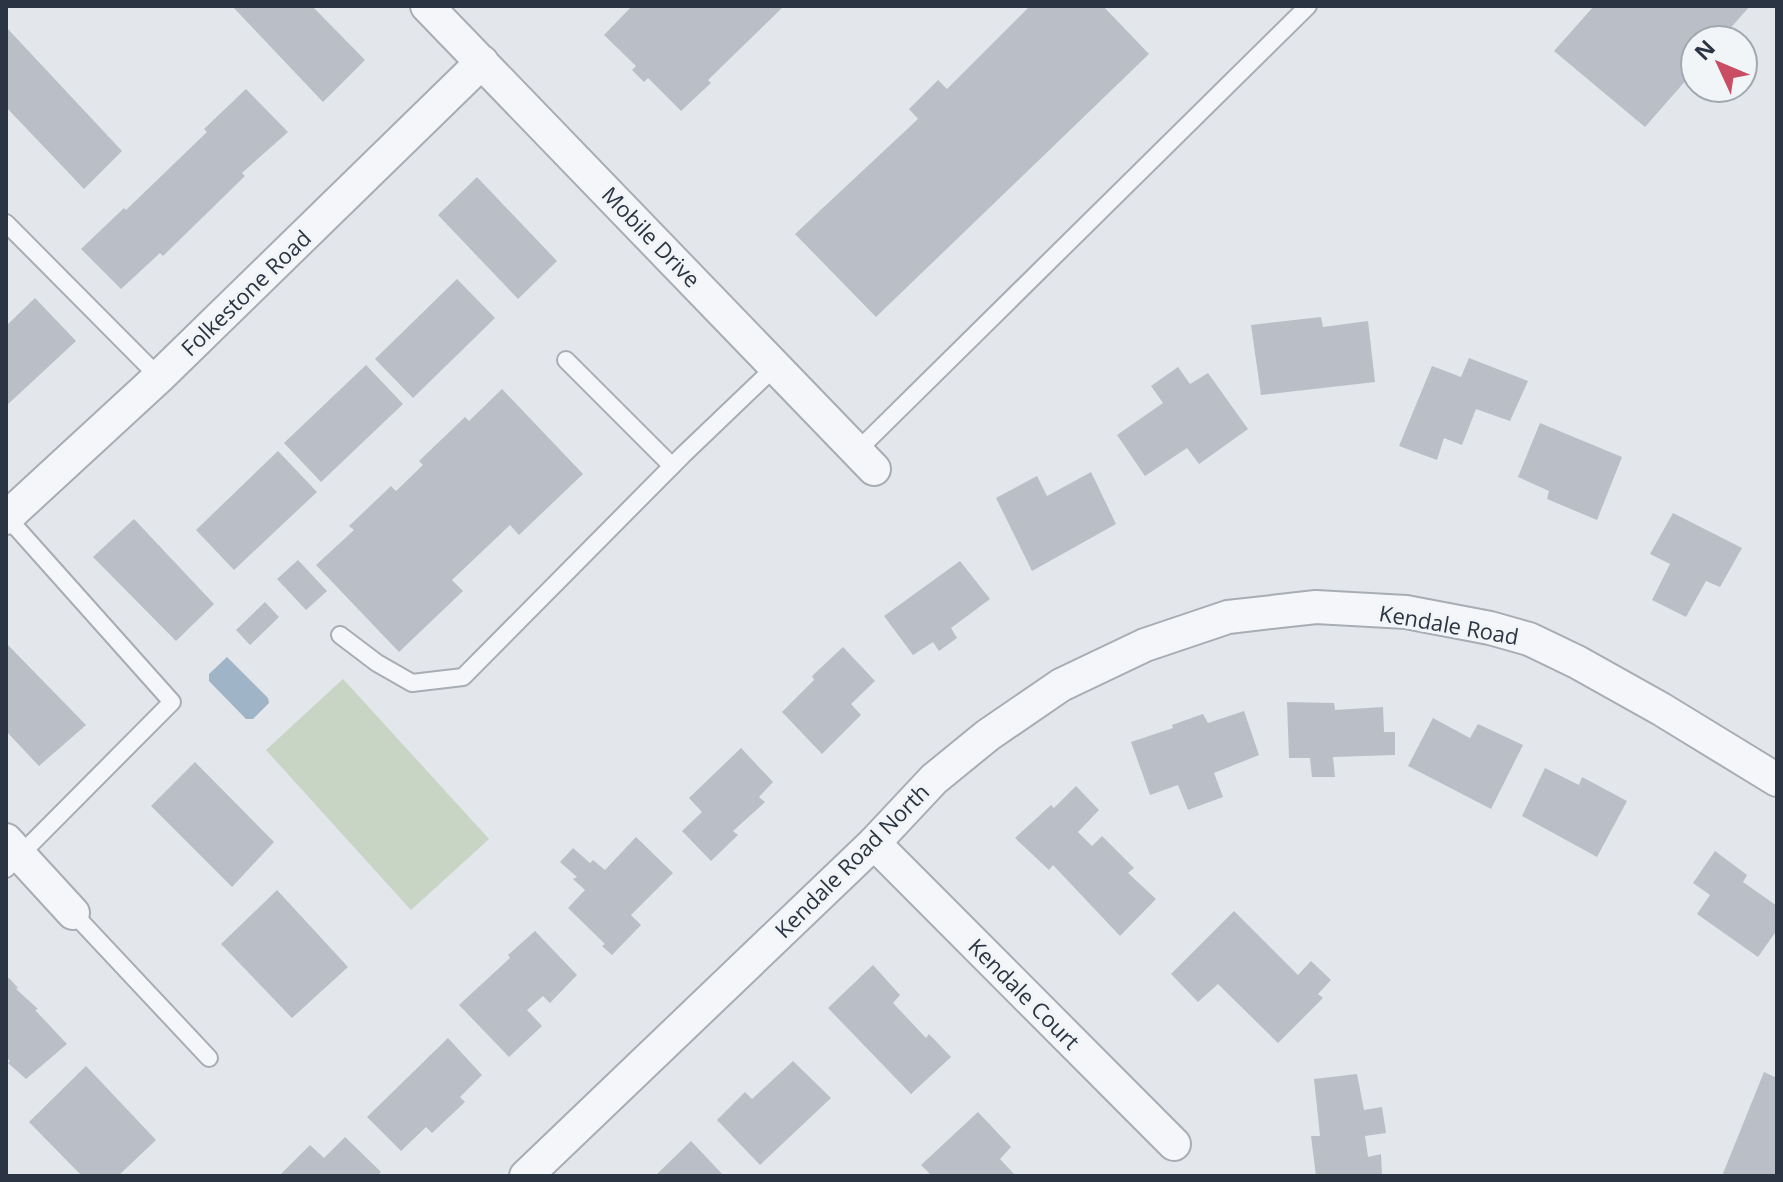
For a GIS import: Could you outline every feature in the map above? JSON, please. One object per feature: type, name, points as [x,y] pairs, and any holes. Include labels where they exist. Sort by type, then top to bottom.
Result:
[{"type":"street","name":"Mobile Drive","points":[[432,8],[865,460]]},
{"type":"street","name":"Folkestone Road","points":[[7,517],[159,377],[482,62]]},
{"type":"street","name":"Kendale Road","points":[[1228,617],[1316,607],[1406,612],[1529,639],[1661,709],[1777,780]]},
{"type":"street","name":"Kendale Road North","points":[[526,1176],[874,843],[934,779],[988,735],[1061,685],[1145,645],[1228,617]]},
{"type":"street","name":"Kendale Court","points":[[874,843],[1174,1144]]},
{"type":"street","points":[[11,855],[73,913]]},
{"type":"lane","points":[[865,460],[1308,6]]},
{"type":"lane","points":[[6,223],[159,377]]},
{"type":"lane","points":[[566,360],[672,466]]},
{"type":"lane","points":[[340,635],[377,663],[412,683],[463,677],[776,366]]},
{"type":"lane","points":[[7,517],[172,702],[11,855]]},
{"type":"lane","points":[[73,913],[209,1058]]},
{"type":"green space","points":[[343,679],[489,839],[411,910],[266,750]]},
{"type":"water","points":[[227,657],[268,698],[269,703],[253,719],[246,719],[209,681],[209,674]]},
{"type":"building","points":[[232,6],[312,6],[365,60],[323,102]]},
{"type":"building","points":[[632,6],[784,6],[708,80],[711,83],[681,111],[648,78],[644,82],[632,70],[636,66],[604,35]]},
{"type":"building","points":[[1030,6],[1103,6],[1149,54],[876,317],[795,234],[918,119],[909,109],[938,80],[947,89]]},
{"type":"building","points":[[1594,6],[1750,6],[1734,24],[1679,24],[1679,88],[1645,127],[1554,51]]},
{"type":"building","points":[[6,27],[122,151],[84,189],[6,107]]},
{"type":"building","points":[[246,89],[288,132],[242,173],[245,176],[163,256],[160,253],[121,289],[81,249],[207,132],[204,129]]},
{"type":"building","points":[[477,177],[557,261],[518,299],[438,215]]},
{"type":"building","points":[[457,279],[495,318],[413,398],[375,359]]},
{"type":"building","points":[[35,298],[76,341],[6,406],[6,326]]},
{"type":"building","points":[[1321,317],[1323,327],[1368,321],[1375,382],[1261,395],[1251,325]]},
{"type":"building","points":[[1469,358],[1528,381],[1510,421],[1476,409],[1462,445],[1444,438],[1437,460],[1399,446],[1432,366],[1461,377]]},
{"type":"building","points":[[366,365],[403,404],[321,482],[284,443]]},
{"type":"building","points":[[1178,367],[1190,384],[1208,373],[1248,429],[1199,464],[1187,448],[1145,476],[1117,435],[1163,403],[1151,386]]},
{"type":"building","points":[[502,389],[583,474],[519,535],[510,525],[452,580],[463,591],[399,652],[316,565],[354,530],[349,526],[391,486],[396,491],[423,465],[419,461],[465,417],[469,421]]},
{"type":"building","points":[[1540,423],[1622,457],[1597,520],[1547,499],[1549,491],[1518,477]]},
{"type":"building","points":[[278,451],[317,492],[234,570],[196,530]]},
{"type":"building","points":[[1091,472],[1116,524],[1032,571],[996,498],[1037,476],[1047,496]]},
{"type":"building","points":[[1673,513],[1742,548],[1720,587],[1706,581],[1686,617],[1652,600],[1670,564],[1650,554]]},
{"type":"building","points":[[134,519],[214,604],[176,641],[93,557]]},
{"type":"building","points":[[298,560],[327,591],[306,610],[277,579]]},
{"type":"building","points":[[960,561],[990,599],[951,628],[957,638],[939,651],[933,642],[913,655],[884,616]]},
{"type":"building","points":[[265,602],[279,617],[250,645],[236,630]]},
{"type":"building","points":[[6,643],[86,725],[39,766],[6,731]]},
{"type":"building","points":[[843,647],[875,681],[851,704],[861,715],[822,754],[782,712],[814,680],[812,676]]},
{"type":"building","points":[[1287,702],[1334,703],[1335,710],[1383,707],[1384,732],[1395,732],[1395,755],[1333,757],[1335,777],[1312,777],[1310,758],[1289,758]]},
{"type":"building","points":[[1244,711],[1259,755],[1214,773],[1223,797],[1188,810],[1178,785],[1150,795],[1131,742],[1203,714],[1208,723]]},
{"type":"building","points":[[1433,718],[1470,738],[1478,724],[1523,745],[1491,809],[1408,766]]},
{"type":"building","points":[[741,748],[773,782],[759,797],[765,802],[733,831],[738,835],[711,861],[682,831],[702,812],[689,798]]},
{"type":"building","points":[[195,762],[274,842],[232,887],[151,806]]},
{"type":"building","points":[[1545,768],[1579,785],[1582,777],[1627,801],[1597,857],[1522,816]]},
{"type":"building","points":[[1076,786],[1099,810],[1078,832],[1092,846],[1102,836],[1134,868],[1128,873],[1156,899],[1120,936],[1053,865],[1049,870],[1015,838],[1051,805],[1054,808]]},
{"type":"building","points":[[636,837],[673,873],[631,915],[641,925],[612,955],[602,946],[605,944],[568,908],[585,890],[573,879],[577,877],[560,862],[573,848],[590,863],[593,860],[605,870]]},
{"type":"building","points":[[1715,851],[1747,875],[1743,882],[1777,906],[1777,930],[1758,957],[1697,914],[1710,895],[1693,883]]},
{"type":"building","points":[[277,890],[348,967],[292,1018],[221,944]]},
{"type":"building","points":[[1234,911],[1298,975],[1311,961],[1331,980],[1318,994],[1323,998],[1278,1043],[1218,984],[1198,1002],[1171,974]]},
{"type":"building","points":[[535,931],[577,975],[550,1003],[543,996],[527,1010],[542,1026],[509,1057],[459,1005]]},
{"type":"building","points":[[873,965],[900,995],[893,1003],[926,1038],[929,1034],[951,1057],[911,1094],[828,1008]]},
{"type":"building","points":[[9,978],[67,1044],[26,1079],[8,1063],[10,1061],[6,1057],[6,981]]},
{"type":"building","points":[[448,1038],[482,1075],[460,1097],[465,1102],[432,1133],[426,1127],[401,1151],[367,1117]]},
{"type":"building","points":[[793,1061],[831,1098],[760,1165],[717,1120],[745,1092],[752,1099]]},
{"type":"building","points":[[86,1066],[156,1140],[118,1176],[82,1176],[29,1122]]},
{"type":"building","points":[[1764,1072],[1777,1078],[1777,1176],[1722,1176]]},
{"type":"building","points":[[1357,1074],[1364,1110],[1382,1107],[1386,1133],[1365,1136],[1368,1157],[1381,1154],[1382,1176],[1316,1176],[1311,1136],[1320,1136],[1314,1079]]},
{"type":"building","points":[[978,1112],[1011,1147],[1000,1159],[1016,1176],[932,1176],[921,1165]]},
{"type":"building","points":[[345,1137],[381,1172],[377,1176],[281,1174],[310,1145],[324,1158]]},
{"type":"building","points":[[691,1141],[724,1176],[655,1176]]}]
